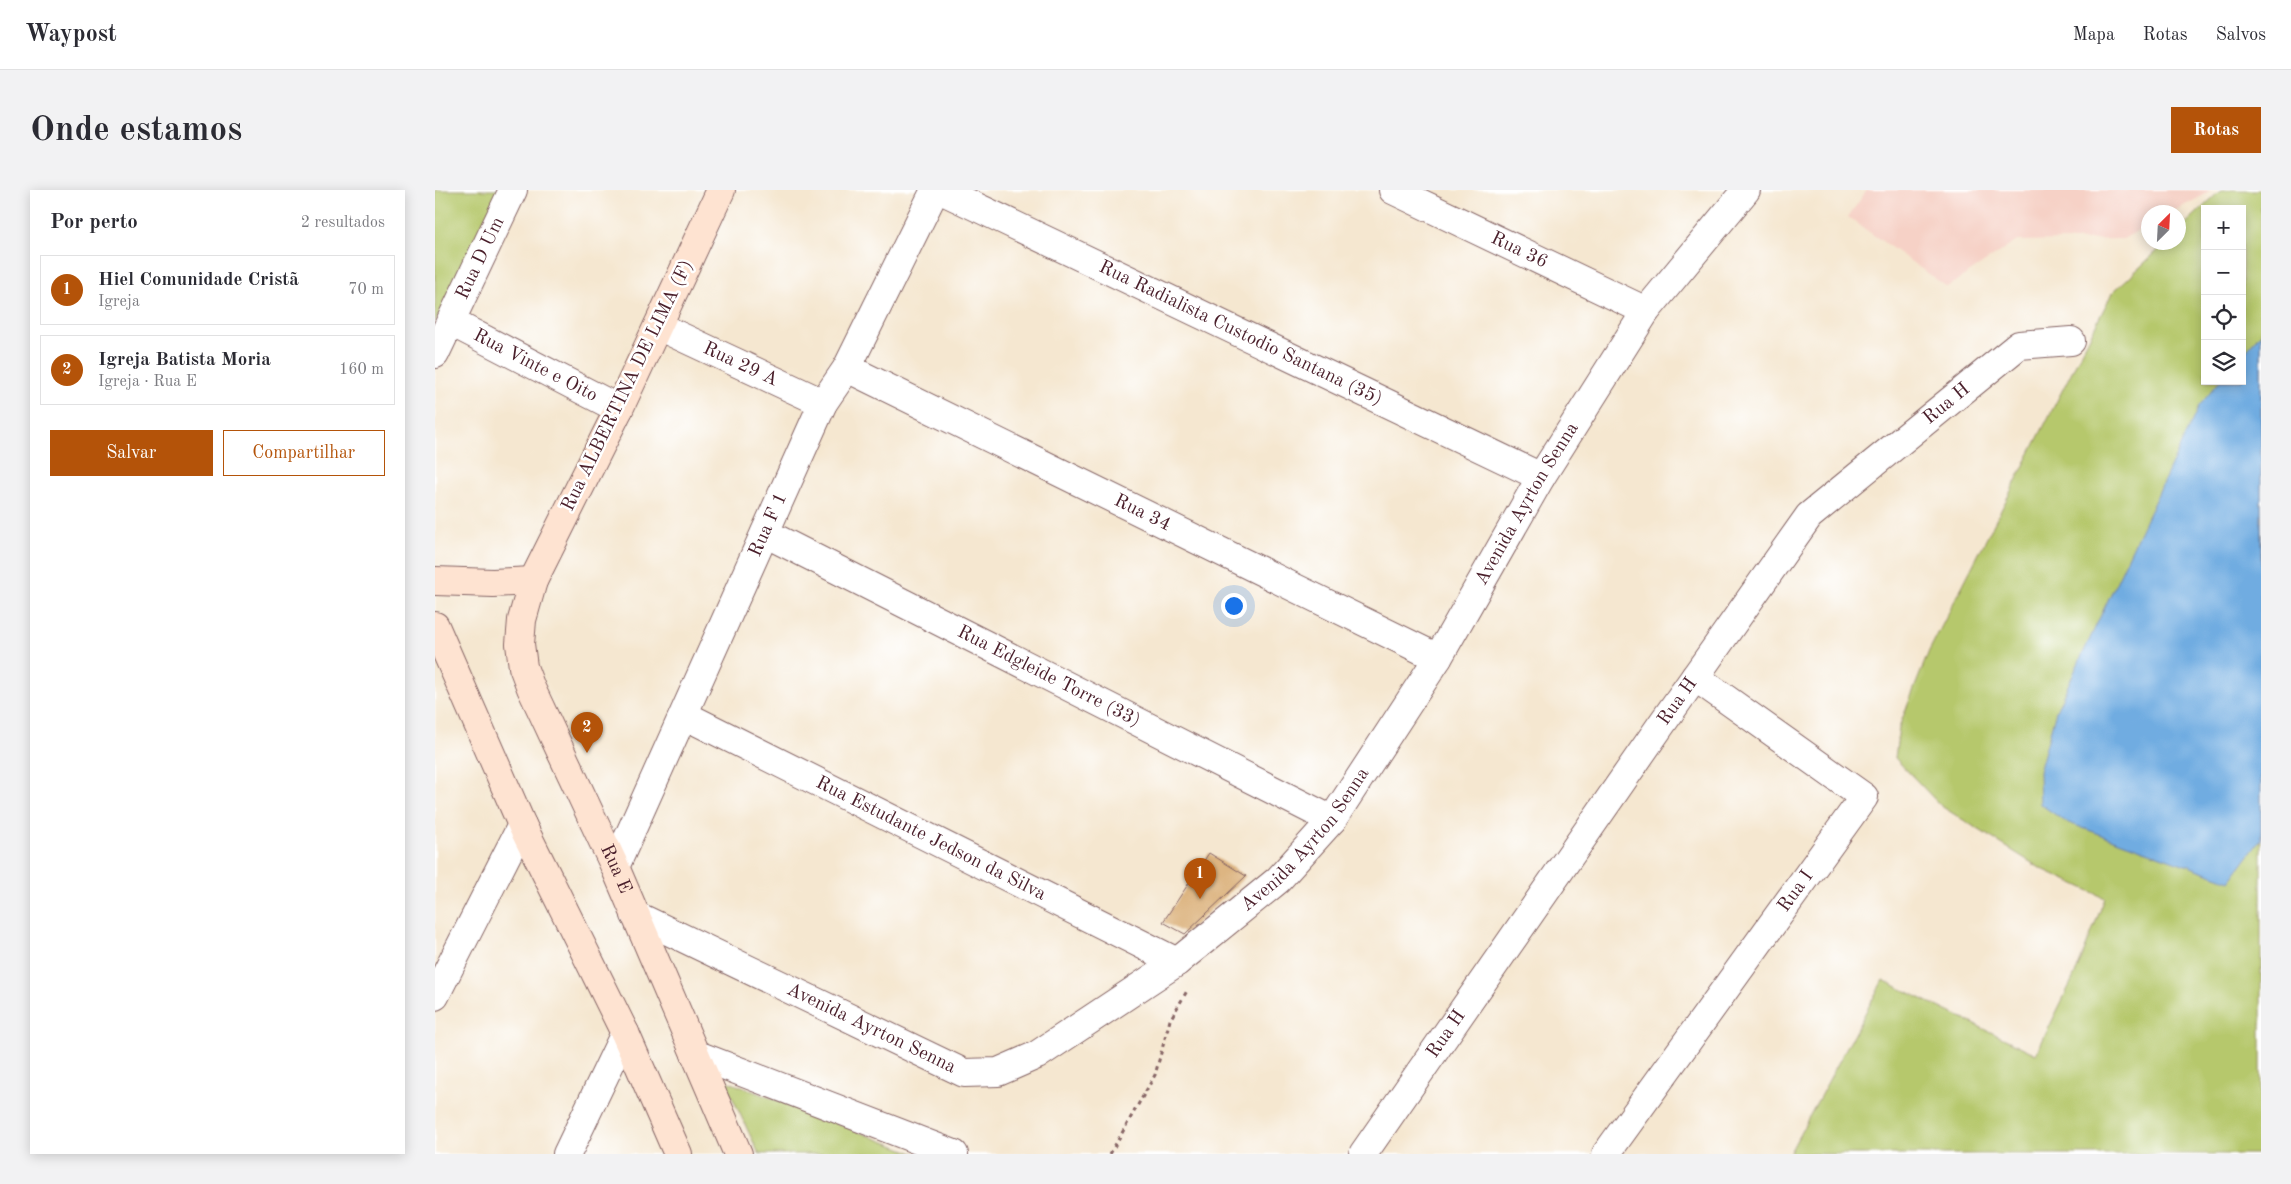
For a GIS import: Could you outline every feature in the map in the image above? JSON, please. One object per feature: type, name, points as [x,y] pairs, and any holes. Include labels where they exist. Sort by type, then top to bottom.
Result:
[{"type":"street","name":"Rua D Um","points":[[435,354],[513,190]]},
{"type":"street","name":"Rua ALBERTINA DE LIMA (F)","points":[[533,581],[619,409],[721,190]]},
{"type":"street","name":"Rua F 1","points":[[615,867],[823,403],[847,368],[935,190]]},
{"type":"street","name":"Rua Radialista Custodio Santana (35)","points":[[941,190],[1541,478]]},
{"type":"street","name":"Rua 36","points":[[1393,190],[1646,311]]},
{"type":"street","name":"Avenida Ayrton Senna","points":[[635,915],[964,1073],[998,1072],[1037,1055],[1177,962],[1278,880],[1332,820],[1437,658],[1541,478],[1646,311],[1746,190]]},
{"type":"street","name":"Rua Vinte e Oito","points":[[451,322],[619,409]]},
{"type":"street","name":"Rua 29 A","points":[[658,326],[823,403]]},
{"type":"street","name":"Rua H","points":[[1363,1154],[1695,677],[1816,508],[2019,345],[2071,342]]},
{"type":"street","name":"Rua 34","points":[[847,368],[1437,658]]},
{"type":"street","name":"Rua Edgleide Torre (33)","points":[[765,533],[1332,820]]},
{"type":"street","points":[[435,581],[493,583],[533,581]]},
{"type":"street","name":"Rua E","points":[[533,581],[522,620],[520,644],[523,666],[531,688],[615,867],[738,1154]]},
{"type":"street","points":[[435,626],[522,825],[625,1033],[678,1154]]},
{"type":"street","name":"Rua I","points":[[1606,1154],[1864,797],[1695,677]]},
{"type":"street","name":"Rua Estudante Jedson da Silva","points":[[684,715],[1177,962]]},
{"type":"street","points":[[435,996],[522,825]]},
{"type":"street","points":[[567,1154],[625,1033]]},
{"type":"street","points":[[695,1054],[954,1154]]},
{"type":"path","points":[[1110,1154],[1155,1075],[1170,1020],[1189,988]]},
{"type":"shaded area","points":[[1867,190],[2210,190],[2208,193],[2185,205],[2141,205],[2141,229],[2123,239],[2017,241],[1947,287],[1848,217]]},
{"type":"green space","points":[[435,190],[501,190],[435,323]]},
{"type":"green space","points":[[2221,190],[2261,190],[2261,1154],[1789,1154],[1883,980],[2036,1054],[2077,970],[2105,898],[2040,868],[1941,806],[1895,758],[1899,727],[1929,651],[2112,293],[2158,250],[2186,250],[2186,223],[2201,209],[2201,385],[2246,385],[2246,205],[2205,205]]},
{"type":"green space","points":[[724,1080],[916,1154],[759,1154]]},
{"type":"water","points":[[2261,333],[2261,839],[2230,881],[2066,822],[2040,804],[2039,772],[2056,711],[2199,406],[2217,385],[2246,385],[2246,350]]},
{"type":"building","points":[[1209,853],[1246,876],[1185,934],[1163,922]]},
{"type":"place","name":"Igreja Batista Moria","points":[[587,753]]},
{"type":"place","name":"Hiel Comunidade Cristã","points":[[1200,899]]}]
